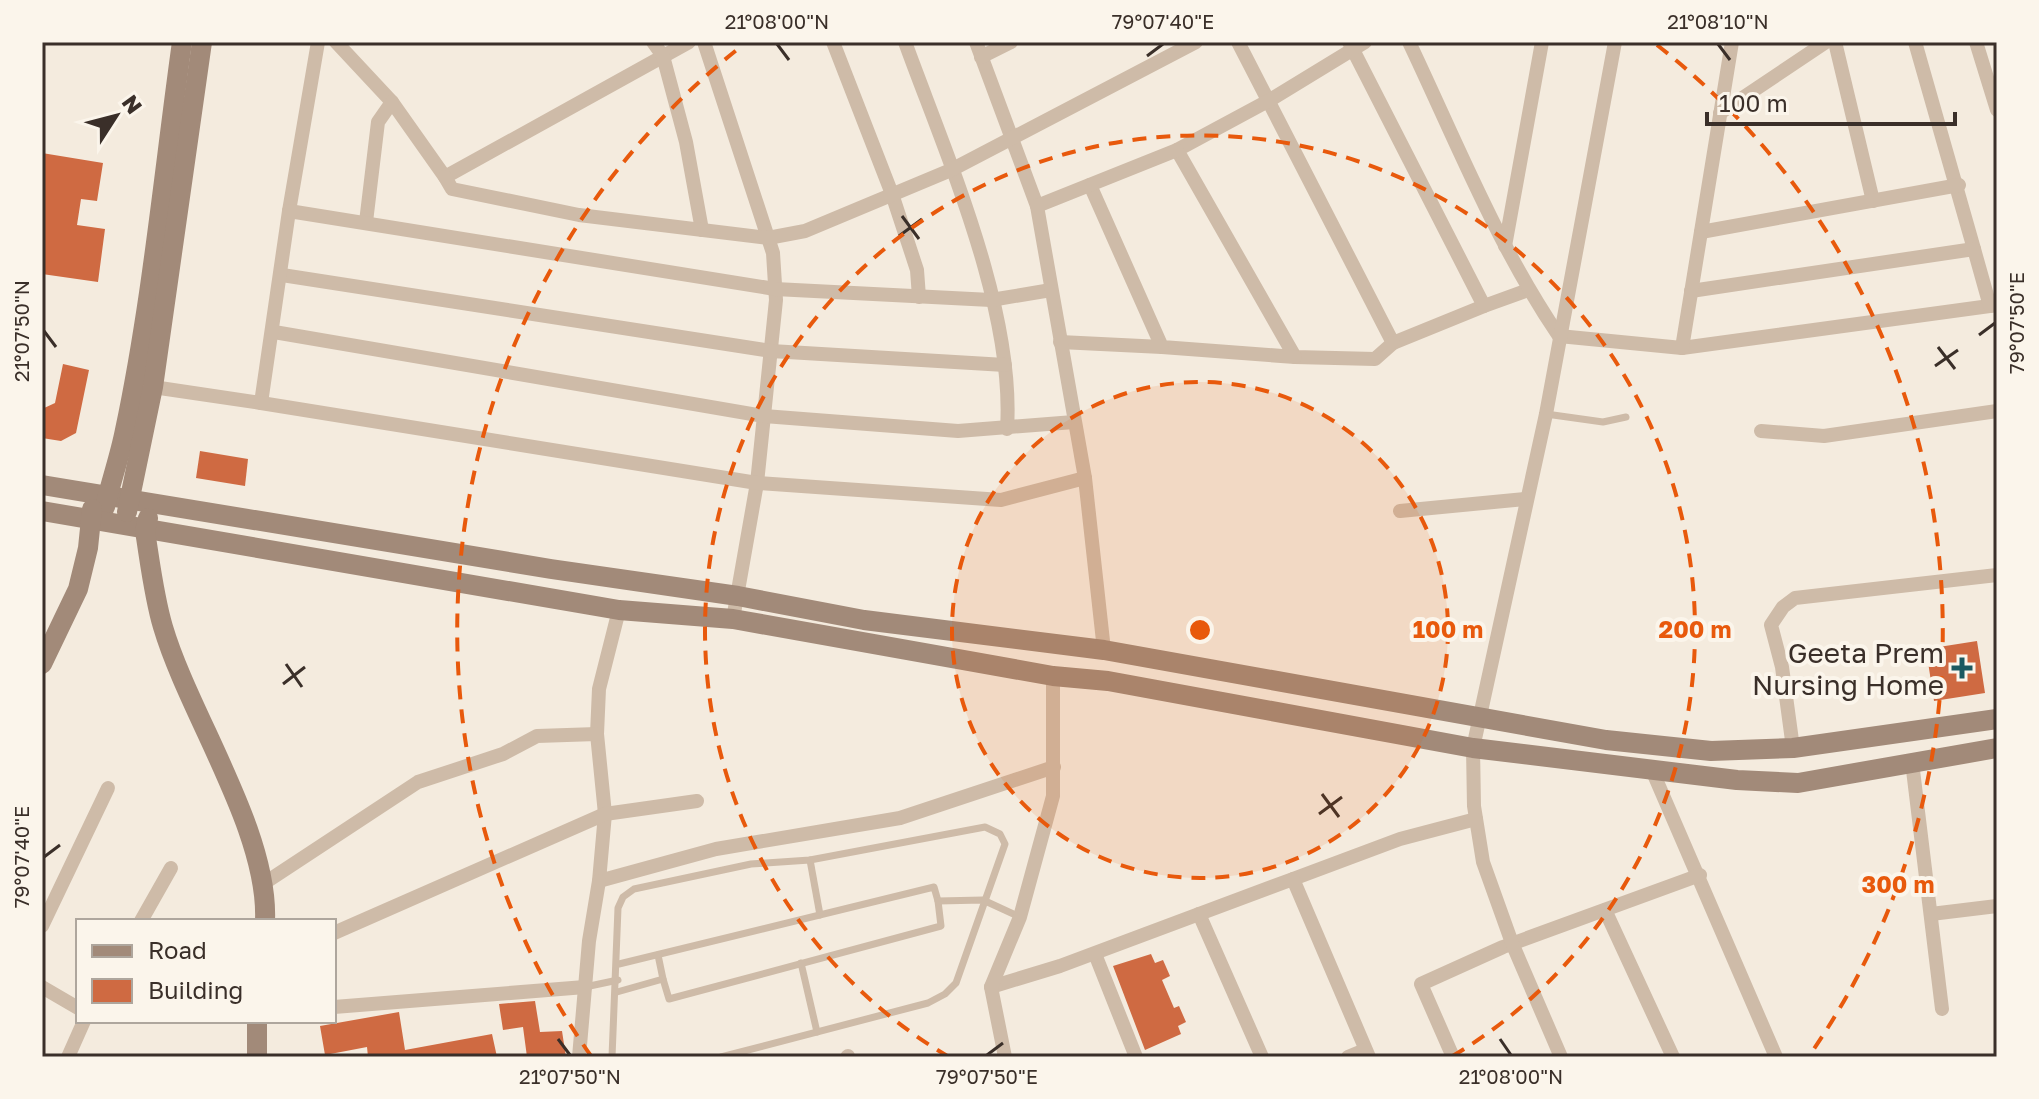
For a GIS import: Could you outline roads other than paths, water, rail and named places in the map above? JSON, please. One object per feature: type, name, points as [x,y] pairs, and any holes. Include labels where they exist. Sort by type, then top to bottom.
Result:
[{"type":"street","points":[[42,664],[78,589],[101,494],[125,432],[172,136],[182,42]]},
{"type":"street","points":[[124,527],[153,387],[202,42]]},
{"type":"street","points":[[261,403],[318,42]]},
{"type":"street","points":[[336,42],[392,102],[452,189],[579,215],[768,238],[805,231],[951,170],[1196,42]]},
{"type":"street","points":[[653,42],[663,56],[689,157],[702,230]]},
{"type":"street","points":[[445,177],[689,42]]},
{"type":"street","points":[[704,42],[768,238],[775,289],[757,483],[733,619]]},
{"type":"street","points":[[833,42],[892,194],[917,270],[919,297]]},
{"type":"street","points":[[905,42],[985,269],[1010,389],[1007,429]]},
{"type":"street","points":[[976,42],[1037,206],[1085,478],[1104,650]]},
{"type":"street","points":[[981,57],[1011,42]]},
{"type":"street","points":[[1238,42],[1393,343]]},
{"type":"street","points":[[1409,42],[1505,246],[1528,290],[1559,336]]},
{"type":"street","points":[[1505,246],[1542,42]]},
{"type":"street","points":[[1561,1057],[1512,943],[1483,862],[1476,819],[1473,748],[1546,414],[1615,42]]},
{"type":"street","points":[[1682,348],[1732,42]]},
{"type":"street","points":[[1720,113],[1826,42]]},
{"type":"street","points":[[1835,42],[1873,201]]},
{"type":"street","points":[[1559,336],[1682,348],[1994,306],[1974,249],[1959,185],[1915,42]]},
{"type":"street","points":[[1976,42],[1997,110]]},
{"type":"street","points":[[1037,206],[1177,150],[1270,100],[1356,45],[1484,306]]},
{"type":"street","points":[[366,222],[378,122],[392,102]]},
{"type":"street","points":[[1177,150],[1295,357]]},
{"type":"street","points":[[1090,185],[1162,347]]},
{"type":"street","points":[[1701,232],[1959,185]]},
{"type":"street","points":[[289,211],[775,289],[991,300],[1051,290]]},
{"type":"street","points":[[1691,291],[1974,249]]},
{"type":"street","points":[[282,275],[771,351],[1005,365]]},
{"type":"street","points":[[1060,342],[1375,359],[1393,343],[1528,290]]},
{"type":"street","points":[[274,332],[764,416],[958,431],[1074,422]]},
{"type":"street","points":[[153,387],[757,483],[1001,500],[1085,478]]},
{"type":"street","points":[[1761,431],[1824,436],[1997,411]]},
{"type":"street","points":[[42,485],[551,569],[738,596],[864,620],[1104,650],[1282,679],[1479,719],[1606,740],[1711,751],[1793,748],[1997,719]]},
{"type":"street","points":[[1400,511],[1525,499]]},
{"type":"street","points":[[150,502],[145,531],[163,628],[227,782],[263,884],[265,919]]},
{"type":"street","points":[[42,511],[619,610],[733,619],[1053,676],[1108,681],[1473,748],[1652,770],[1737,780],[1798,783],[1997,748]]},
{"type":"street","points":[[1793,748],[1782,667],[1771,625],[1783,607],[1795,598],[1997,575]]},
{"type":"street","points":[[579,1057],[605,814],[597,734],[599,689],[619,610]]},
{"type":"street","points":[[1005,1057],[991,987],[1020,917],[1053,796],[1053,676]]},
{"type":"street","points":[[263,884],[418,782],[503,754],[537,736],[597,734]]},
{"type":"street","points":[[1912,762],[1942,1009]]},
{"type":"street","points":[[599,881],[716,849],[900,818],[1054,767]]},
{"type":"street","points":[[1652,770],[1700,875],[1776,1057]]},
{"type":"street","points":[[42,926],[108,788]]},
{"type":"street","points":[[336,932],[605,814],[697,801]]},
{"type":"street","points":[[991,987],[1095,954],[1400,839],[1476,819]]},
{"type":"street","points":[[142,919],[171,868]]},
{"type":"street","points":[[1453,1057],[1421,984],[1512,943],[1700,875]]},
{"type":"street","points":[[1293,879],[1367,1053],[1348,1057]]},
{"type":"street","points":[[1931,914],[1997,906]]},
{"type":"street","points":[[1605,910],[1673,1057]]},
{"type":"street","points":[[1199,914],[1262,1057]]},
{"type":"street","points":[[1095,954],[1136,1057]]},
{"type":"street","points":[[42,987],[76,1007]]},
{"type":"street","points":[[336,1007],[585,987]]},
{"type":"street","points":[[68,1057],[83,1023]]},
{"type":"street","points":[[257,1023],[257,1057]]},
{"type":"lane","points":[[1546,414],[1603,422],[1626,417]]},
{"type":"lane","points":[[612,1057],[619,964],[618,908],[623,897],[634,889],[751,864],[810,860],[985,827],[1000,834],[1005,844],[956,983],[945,994],[928,1003],[721,1057]]},
{"type":"lane","points":[[810,860],[820,915]]},
{"type":"lane","points":[[619,964],[934,887],[938,901],[941,926],[669,999],[658,955]]},
{"type":"lane","points":[[938,901],[983,900],[1020,917]]},
{"type":"lane","points":[[801,963],[817,1032]]},
{"type":"lane","points":[[617,992],[663,979]]},
{"type":"lane","points":[[585,987],[618,980]]},
{"type":"place","name":"Geeta Prem Nursing Home","points":[[1962,668]]}]
